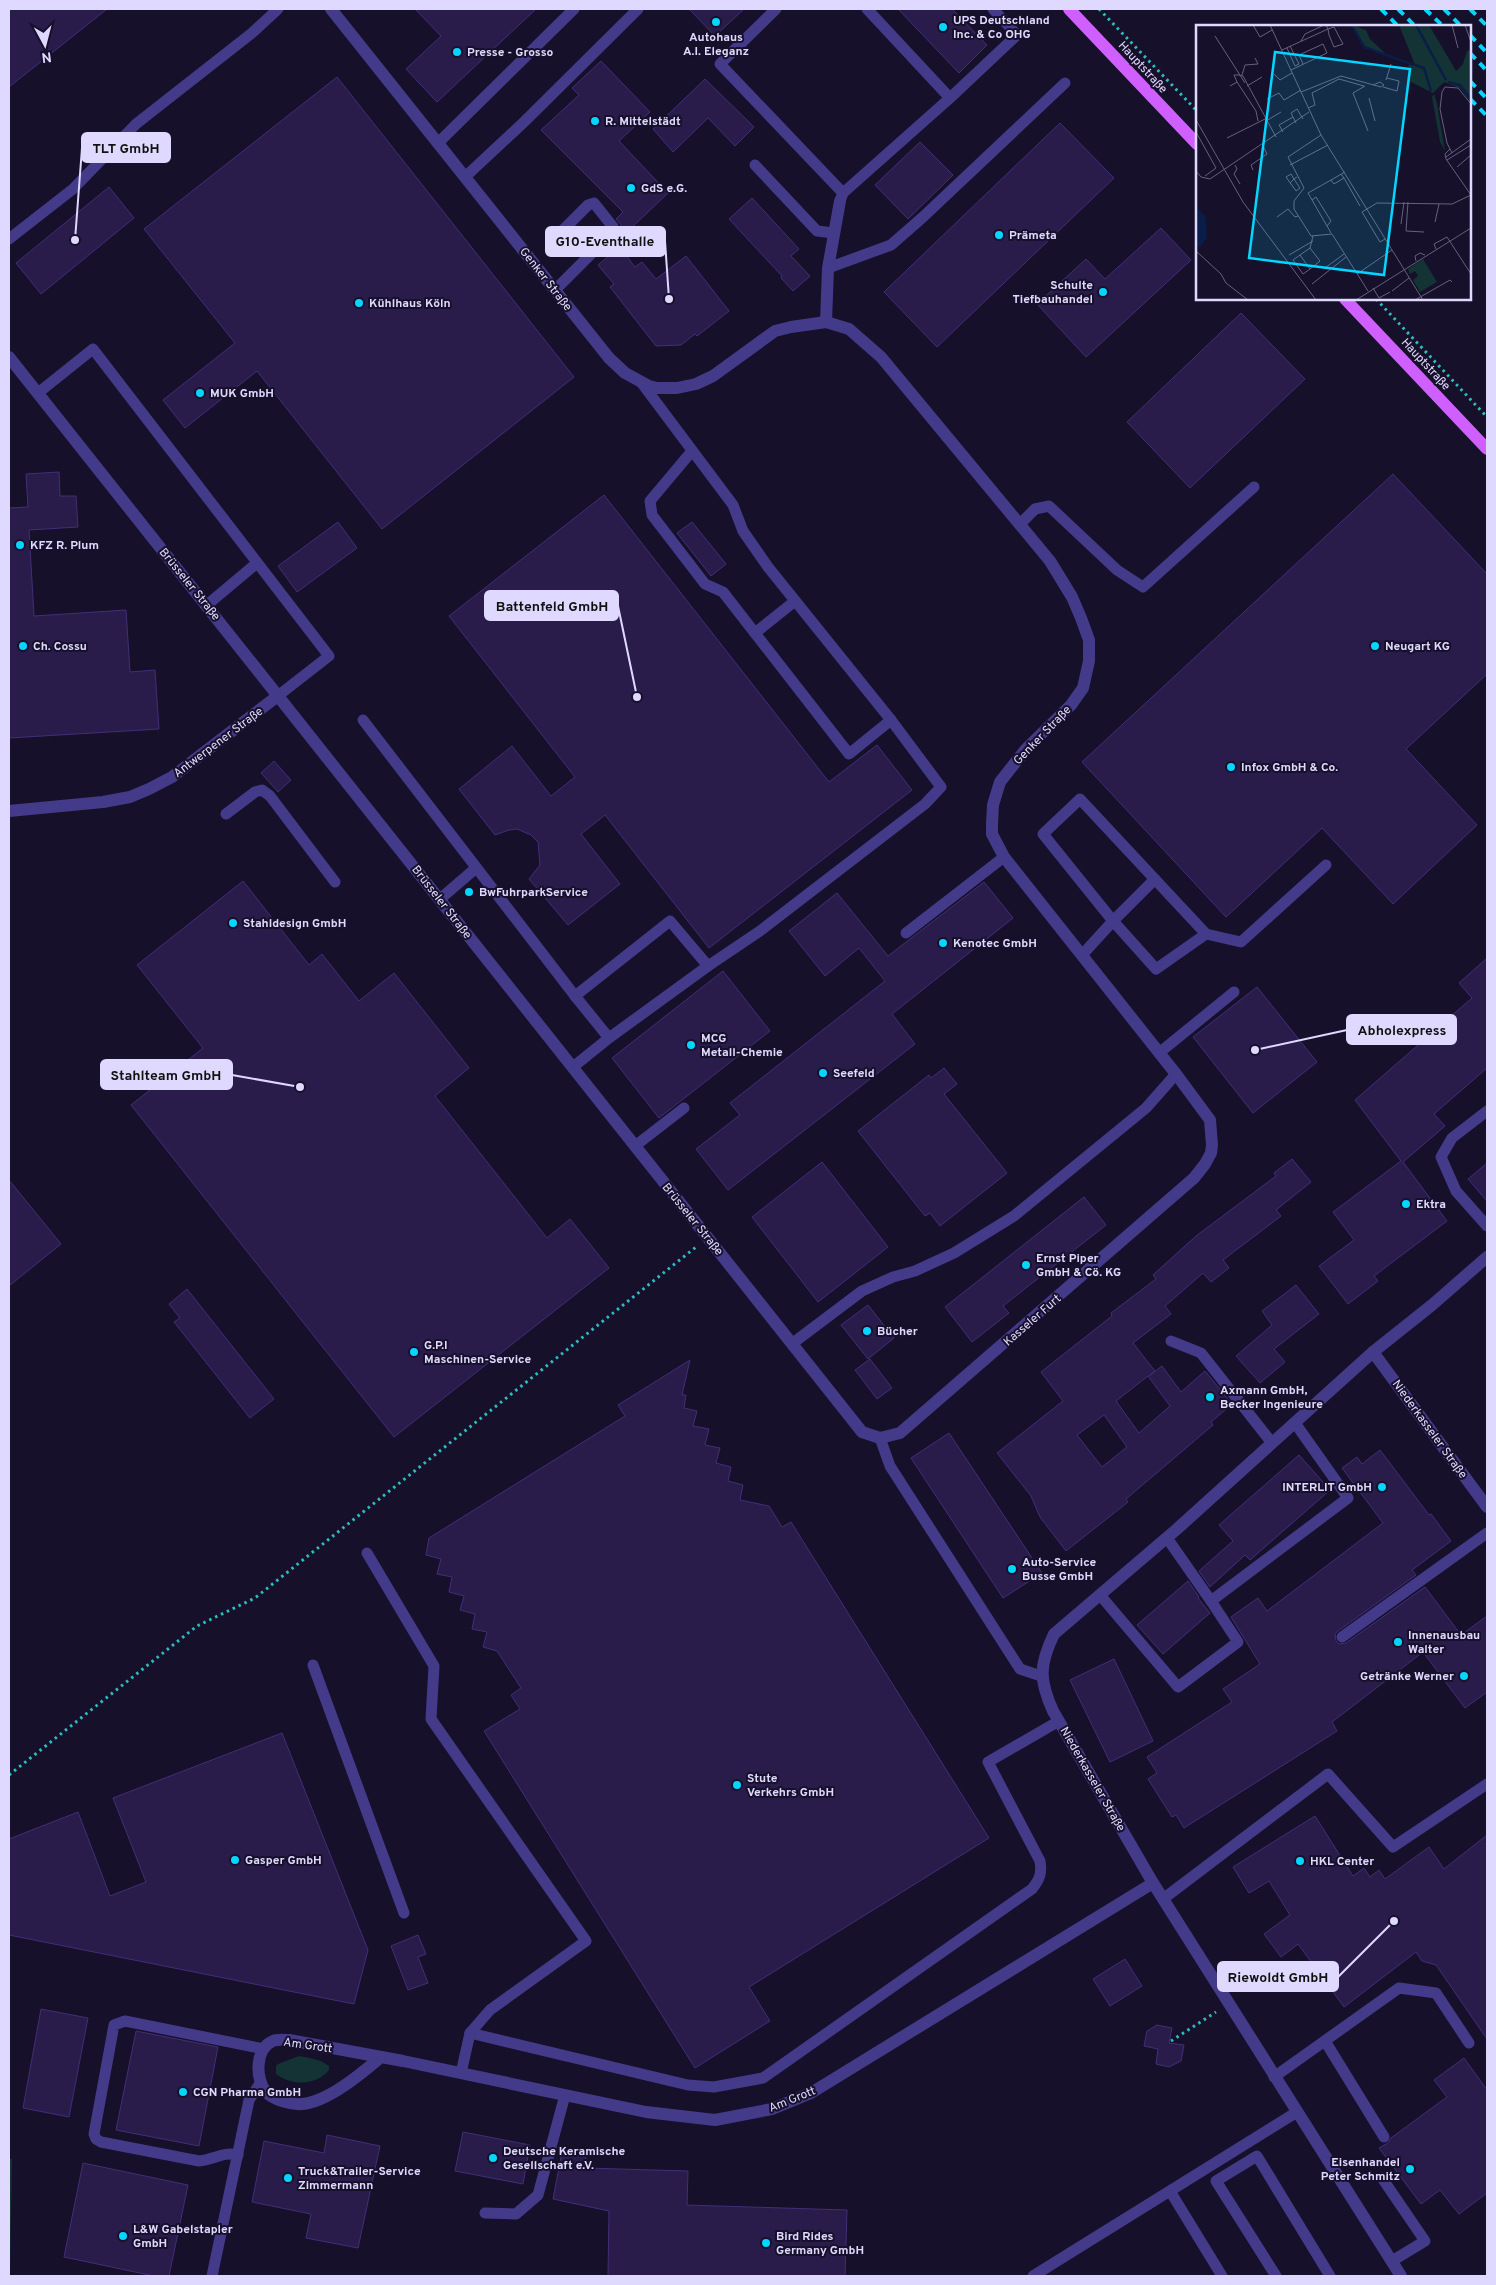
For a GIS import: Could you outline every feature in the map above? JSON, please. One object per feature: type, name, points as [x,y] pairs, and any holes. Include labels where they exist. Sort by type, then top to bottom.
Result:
[{"type":"main road","name":"Hauptstraße","points":[[1068,9],[1196,143]]},
{"type":"main road","name":"Hauptstraße","points":[[1346,300],[1487,449]]},
{"type":"street","name":"Genker Straße","points":[[331,9],[609,358],[625,374],[657,388],[696,384],[713,376],[776,331],[800,325],[826,322],[849,329],[881,357],[1050,561],[1072,597],[1089,640],[1089,661],[1083,688],[1071,705],[1026,749],[1000,782],[994,805],[992,834],[1004,857],[1176,1074],[1210,1120],[1212,1145]]},
{"type":"street","points":[[826,322],[828,268],[841,197]]},
{"type":"street","name":"Brüsseler Straße","points":[[9,357],[862,1432],[880,1438]]},
{"type":"street","name":"Antwerpener Straße","points":[[9,811],[103,802],[130,797],[149,789],[172,777],[279,695]]},
{"type":"street","name":"Kasseler Furt","points":[[880,1438],[900,1433],[932,1408],[1194,1178],[1205,1164],[1212,1145]]},
{"type":"street","name":"Niederkasseler Straße","points":[[1401,2276],[1153,1883],[1059,1721],[1045,1694],[1041,1676],[1047,1650],[1054,1634],[1166,1538],[1373,1352],[1432,1305],[1487,1257]]},
{"type":"street","name":"Niederkasseler Straße","points":[[1373,1352],[1487,1507]]},
{"type":"street","name":"Am Grott","points":[[261,2082],[258,2070],[259,2060],[264,2049],[273,2040],[288,2040],[461,2073],[646,2112],[715,2120],[772,2109],[810,2093],[848,2072],[1153,1883]]},
{"type":"street","points":[[261,2082],[267,2093],[283,2101],[302,2104],[318,2100],[356,2078],[381,2057]]},
{"type":"lane","points":[[9,238],[73,189],[136,124],[252,33],[278,9]]},
{"type":"lane","points":[[438,143],[574,9]]},
{"type":"lane","points":[[465,177],[524,122],[638,9]]},
{"type":"lane","points":[[776,9],[720,64],[841,197],[1016,35],[993,9]]},
{"type":"lane","points":[[867,9],[950,98]]},
{"type":"lane","points":[[828,268],[891,245],[1065,83]]},
{"type":"lane","points":[[755,165],[817,231],[834,233]]},
{"type":"lane","points":[[555,290],[614,231],[613,227],[594,203],[588,205],[563,230]]},
{"type":"lane","points":[[38,393],[93,349],[329,656],[279,695]]},
{"type":"lane","points":[[573,1067],[609,1038],[784,913],[925,804],[941,787],[891,720],[795,601],[743,531],[733,505],[641,382]]},
{"type":"lane","points":[[692,451],[650,501],[652,515],[705,584],[724,592],[849,754],[891,720]]},
{"type":"lane","points":[[1020,524],[1036,509],[1050,506],[1117,570],[1143,587],[1254,486]]},
{"type":"lane","points":[[207,605],[257,563]]},
{"type":"lane","points":[[755,633],[795,601]]},
{"type":"lane","points":[[363,720],[609,1038]]},
{"type":"lane","points":[[226,814],[254,792],[262,790],[335,882]]},
{"type":"lane","points":[[1206,934],[1156,969],[1113,921],[1043,834],[1080,799],[1206,934],[1241,942],[1326,865]]},
{"type":"lane","points":[[906,933],[1004,857]]},
{"type":"lane","points":[[440,899],[476,868]]},
{"type":"lane","points":[[1082,955],[1155,879]]},
{"type":"lane","points":[[575,996],[670,920],[708,966]]},
{"type":"lane","points":[[1159,1053],[1234,992]]},
{"type":"lane","points":[[793,1343],[862,1291],[893,1277],[915,1271],[954,1253],[1014,1216],[1146,1108],[1176,1074]]},
{"type":"lane","points":[[635,1146],[684,1108]]},
{"type":"lane","points":[[1487,1111],[1452,1138],[1441,1157],[1456,1191],[1487,1226]]},
{"type":"lane","points":[[1171,1341],[1201,1353],[1272,1443]]},
{"type":"lane","points":[[1212,1601],[1348,1498],[1295,1423]]},
{"type":"lane","points":[[880,1438],[890,1466],[1001,1640],[1020,1668],[1041,1676]]},
{"type":"lane","points":[[1342,1638],[1487,1533]]},
{"type":"lane","points":[[1100,1595],[1178,1687],[1238,1642],[1212,1601],[1166,1538]]},
{"type":"lane","points":[[367,1553],[434,1666],[431,1719],[586,1941],[490,2010],[470,2033],[461,2073]]},
{"type":"lane","points":[[313,1666],[404,1913]]},
{"type":"lane","points":[[470,2033],[688,2085],[714,2087],[763,2078],[1032,1889],[1040,1880],[1042,1870],[1040,1861],[988,1762],[1059,1721]]},
{"type":"lane","points":[[1163,1899],[1328,1774],[1393,1847],[1487,1784]]},
{"type":"lane","points":[[1274,2077],[1399,1988],[1436,1993],[1469,2044]]},
{"type":"lane","points":[[238,2155],[224,2153],[209,2160],[200,2161],[101,2142],[96,2139],[94,2134],[114,2025],[125,2021],[264,2049]]},
{"type":"lane","points":[[1325,2041],[1384,2137]]},
{"type":"lane","points":[[212,2276],[249,2100],[261,2082]]},
{"type":"lane","points":[[485,2213],[516,2214],[538,2195],[565,2096]]},
{"type":"lane","points":[[1033,2276],[1297,2112]]},
{"type":"lane","points":[[1276,2276],[1216,2181],[1257,2156],[1330,2276]]},
{"type":"lane","points":[[1382,2178],[1425,2241],[1392,2261]]},
{"type":"lane","points":[[1170,2191],[1222,2276]]},
{"type":"path","points":[[1099,9],[1196,110]]},
{"type":"path","points":[[1377,300],[1487,416]]},
{"type":"path","points":[[9,1775],[197,1626],[255,1598],[324,1541],[708,1238]]},
{"type":"path","points":[[1171,2041],[1228,2004]]},
{"type":"green space","points":[[299,2056],[322,2062],[329,2066],[329,2070],[317,2079],[304,2082],[289,2081],[276,2074],[276,2066],[278,2064]]},
{"type":"green space","points":[[9,2159],[12,2159],[10,2276],[9,2276]]},
{"type":"building","points":[[9,9],[107,9],[9,87]]},
{"type":"building","name":"Presse - Grosso","points":[[415,9],[536,9],[437,102],[406,69],[441,36]]},
{"type":"building","name":"Autohaus A.I. Eleganz","points":[[689,9],[744,9],[715,36]]},
{"type":"building","name":"UPS Deutschland Inc. & Co OHG","points":[[898,9],[952,9],[987,45],[959,73]]},
{"type":"building","name":"R. Mittelstädt","points":[[601,61],[650,112],[619,141],[668,193],[627,232],[616,219],[623,212],[541,130],[579,95],[572,88]]},
{"type":"building","name":"Kühlhaus Köln","points":[[337,77],[574,377],[382,529],[257,371],[185,428],[163,400],[235,343],[144,229]]},
{"type":"building","points":[[705,79],[754,127],[735,146],[708,118],[673,152],[653,129]]},
{"type":"building","name":"Prämeta","points":[[1060,123],[1114,178],[937,347],[884,292]]},
{"type":"building","points":[[920,142],[953,175],[908,219],[875,185]]},
{"type":"building","points":[[109,187],[134,218],[41,294],[16,263]]},
{"type":"building","points":[[752,198],[799,249],[791,256],[810,276],[793,291],[781,278],[782,276],[729,219]]},
{"type":"building","name":"Schulte Tiefbauhandel","points":[[1161,228],[1191,260],[1086,357],[1037,304],[1086,259],[1105,279]]},
{"type":"building","points":[[616,250],[622,250],[635,267],[642,262],[656,279],[686,256],[729,311],[697,336],[695,334],[681,345],[656,346],[610,287],[614,284],[598,265]]},
{"type":"building","points":[[1241,313],[1305,379],[1190,488],[1127,422]]},
{"type":"building","points":[[59,472],[60,496],[76,496],[78,527],[29,530],[34,616],[126,610],[130,672],[155,670],[159,729],[9,738],[9,508],[28,507],[26,474]]},
{"type":"building","points":[[1393,474],[1487,574],[1487,674],[1406,749],[1477,825],[1393,904],[1322,828],[1226,917],[1082,762]]},
{"type":"building","points":[[604,495],[829,782],[877,745],[912,790],[709,948],[605,815],[581,834],[620,884],[568,925],[529,879],[540,865],[538,842],[531,835],[517,829],[495,835],[459,789],[512,746],[551,796],[575,777],[449,616]]},
{"type":"building","points":[[338,522],[357,548],[297,592],[278,566]]},
{"type":"building","points":[[692,522],[726,564],[711,576],[677,533]]},
{"type":"building","points":[[274,761],[291,780],[278,792],[261,773]]},
{"type":"building","points":[[243,881],[309,965],[322,954],[359,1001],[394,973],[469,1068],[435,1096],[547,1238],[570,1219],[609,1268],[394,1437],[131,1105],[203,1048],[137,965]]},
{"type":"building","points":[[984,882],[1013,918],[892,1014],[915,1044],[728,1190],[696,1149],[740,1115],[730,1103],[885,981],[859,948],[825,976],[789,931],[837,893],[888,956]]},
{"type":"building","points":[[1487,958],[1487,1068],[1434,1114],[1445,1126],[1403,1162],[1447,1221],[1374,1276],[1378,1281],[1348,1304],[1319,1266],[1354,1240],[1333,1212],[1401,1161],[1355,1100],[1472,998],[1459,983]]},
{"type":"building","name":"MCG Metall-Chemie","points":[[723,971],[770,1031],[659,1118],[612,1058]]},
{"type":"building","points":[[1257,987],[1317,1062],[1253,1113],[1193,1037]]},
{"type":"building","points":[[944,1068],[957,1084],[944,1094],[1007,1173],[940,1226],[930,1213],[925,1216],[858,1131],[929,1075],[931,1078]]},
{"type":"building","points":[[1292,1159],[1311,1182],[1276,1210],[1281,1216],[1223,1260],[1229,1268],[1211,1282],[1203,1273],[1165,1306],[1171,1314],[1133,1343],[1155,1371],[1149,1376],[1162,1366],[1181,1392],[1205,1371],[1232,1404],[1211,1422],[1213,1425],[1126,1499],[1128,1502],[1066,1551],[1040,1517],[1031,1496],[997,1453],[1063,1401],[1041,1372],[1112,1316],[1111,1313],[1156,1279],[1153,1275],[1196,1236],[1276,1176],[1274,1173]],"holes":[[[1148,1376],[1170,1406],[1139,1433],[1116,1401]],[[1104,1415],[1127,1447],[1102,1467],[1077,1435]]]},
{"type":"building","points":[[822,1162],[888,1247],[818,1302],[752,1217]]},
{"type":"building","points":[[1487,1163],[1487,1201],[1468,1179]]},
{"type":"building","points":[[9,1180],[61,1244],[9,1286]]},
{"type":"building","name":"Ernst Piper GmbH & Cö. KG","points":[[1084,1197],[1106,1225],[1003,1306],[1009,1313],[972,1342],[945,1307]]},
{"type":"building","points":[[1296,1285],[1319,1314],[1274,1349],[1285,1362],[1260,1383],[1236,1356],[1272,1325],[1262,1311]]},
{"type":"building","points":[[187,1289],[274,1399],[250,1418],[174,1322],[180,1318],[169,1304]]},
{"type":"building","name":"Bücher","points":[[868,1305],[894,1338],[868,1359],[841,1325]]},
{"type":"building","points":[[870,1359],[892,1388],[877,1399],[855,1370]]},
{"type":"building","name":"Stute Verkehrs GmbH","points":[[690,1360],[682,1395],[686,1395],[684,1408],[697,1411],[693,1426],[709,1429],[705,1445],[720,1448],[716,1463],[731,1467],[728,1481],[743,1485],[740,1500],[769,1506],[782,1527],[791,1522],[989,1838],[749,1987],[770,2021],[695,2068],[484,1731],[520,1709],[511,1695],[521,1688],[497,1651],[483,1647],[487,1632],[472,1629],[475,1614],[460,1610],[464,1596],[449,1592],[452,1577],[437,1574],[441,1559],[426,1555],[429,1538],[625,1416],[618,1405]]},
{"type":"building","points":[[949,1433],[1042,1573],[1003,1598],[911,1458]]},
{"type":"building","points":[[1380,1450],[1451,1541],[1412,1570],[1416,1575],[1338,1631],[1335,1634],[1336,1641],[1339,1644],[1346,1643],[1425,1587],[1461,1635],[1487,1616],[1487,1692],[1465,1708],[1423,1652],[1332,1722],[1337,1731],[1184,1828],[1176,1815],[1172,1817],[1148,1779],[1157,1773],[1147,1757],[1232,1702],[1223,1689],[1260,1664],[1231,1617],[1258,1598],[1267,1611],[1383,1523],[1342,1468],[1357,1457],[1362,1464]]},
{"type":"building","points":[[1299,1455],[1330,1490],[1250,1560],[1245,1555],[1210,1587],[1199,1571],[1233,1541],[1219,1525]]},
{"type":"building","points":[[1188,1581],[1210,1613],[1163,1654],[1137,1625]]},
{"type":"building","points":[[1114,1659],[1153,1741],[1110,1762],[1070,1680]]},
{"type":"building","name":"Gasper GmbH","points":[[282,1733],[368,1950],[354,2004],[9,1935],[9,1839],[78,1812],[110,1896],[146,1882],[113,1798]]},
{"type":"building","points":[[1315,1816],[1353,1876],[1364,1868],[1370,1877],[1379,1870],[1385,1879],[1429,1847],[1444,1869],[1487,1835],[1487,2039],[1436,1965],[1422,1961],[1416,1952],[1344,2007],[1298,1944],[1281,1957],[1264,1934],[1290,1915],[1269,1881],[1249,1893],[1233,1867]]},
{"type":"building","points":[[418,1935],[426,1954],[418,1957],[428,1983],[408,1990],[391,1946]]},
{"type":"building","points":[[1125,1959],[1142,1986],[1110,2006],[1093,1979]]},
{"type":"building","points":[[41,2009],[88,2018],[69,2117],[23,2108]]},
{"type":"building","points":[[1157,2025],[1172,2028],[1169,2043],[1184,2045],[1181,2061],[1169,2067],[1156,2064],[1158,2049],[1144,2046],[1147,2031]]},
{"type":"building","name":"CGN Pharma GmbH","points":[[136,2031],[218,2047],[199,2146],[116,2130]]},
{"type":"building","points":[[1464,2058],[1487,2090],[1487,2193],[1459,2214],[1440,2190],[1421,2204],[1379,2148],[1447,2097],[1434,2080]]},
{"type":"building","name":"Deutsche Keramische Gesellschaft e.V.","points":[[463,2132],[530,2145],[523,2184],[455,2171]]},
{"type":"building","points":[[327,2135],[380,2146],[358,2248],[306,2238],[311,2214],[252,2202],[264,2141],[324,2153]]},
{"type":"building","points":[[562,2152],[586,2156],[585,2168],[688,2171],[687,2205],[847,2210],[845,2276],[608,2276],[609,2211],[553,2199]]},
{"type":"building","points":[[83,2163],[188,2185],[169,2276],[154,2276],[64,2257]]},
{"type":"railway","points":[[1381,9],[1397,25]]},
{"type":"railway","points":[[1398,9],[1414,25]]},
{"type":"railway","points":[[1425,9],[1442,25]]},
{"type":"railway","points":[[1444,9],[1460,25]]},
{"type":"railway","points":[[1470,9],[1487,26]]},
{"type":"railway","points":[[1471,36],[1487,53]]},
{"type":"railway","points":[[1471,54],[1487,71]]},
{"type":"railway","points":[[1471,82],[1487,99]]},
{"type":"railway","points":[[1471,100],[1487,116]]},
{"type":"place","name":"Autohaus A.I. Eleganz","points":[[716,22]]},
{"type":"place","name":"UPS Deutschland Inc. & Co OHG","points":[[943,27]]},
{"type":"place","name":"Presse - Grosso","points":[[457,52]]},
{"type":"place","name":"R. Mittelstädt","points":[[595,121]]},
{"type":"place","name":"GdS e.G.","points":[[631,188]]},
{"type":"place","name":"Prämeta","points":[[999,235]]},
{"type":"place","name":"TLT GmbH","points":[[75,240]]},
{"type":"place","name":"Schulte Tiefbauhandel","points":[[1103,292]]},
{"type":"place","name":"G10-Eventhalle","points":[[669,299]]},
{"type":"place","name":"Kühlhaus Köln","points":[[359,303]]},
{"type":"place","name":"MUK GmbH","points":[[200,393]]},
{"type":"place","name":"KFZ R. Plum","points":[[20,545]]},
{"type":"place","name":"Ch. Cossu","points":[[23,646]]},
{"type":"place","name":"Neugart KG","points":[[1375,646]]},
{"type":"place","name":"Battenfeld GmbH","points":[[637,697]]},
{"type":"place","name":"Infox GmbH & Co.","points":[[1231,767]]},
{"type":"place","name":"BwFuhrparkService","points":[[469,892]]},
{"type":"place","name":"Stahldesign GmbH","points":[[233,923]]},
{"type":"place","name":"Kenotec GmbH","points":[[943,943]]},
{"type":"place","name":"MCG Metall-Chemie","points":[[691,1045]]},
{"type":"place","name":"Abholexpress","points":[[1255,1050]]},
{"type":"place","name":"Seefeld","points":[[823,1073]]},
{"type":"place","name":"Stahlteam GmbH","points":[[300,1087]]},
{"type":"place","name":"Ektra","points":[[1406,1204]]},
{"type":"place","name":"Ernst Piper GmbH & Cö. KG","points":[[1026,1265]]},
{"type":"place","name":"Bücher","points":[[867,1331]]},
{"type":"place","name":"G.P.I Maschinen-Service","points":[[414,1352]]},
{"type":"place","name":"Axmann GmbH, Becker Ingenieure","points":[[1210,1397]]},
{"type":"place","name":"INTERLIT GmbH","points":[[1382,1487]]},
{"type":"place","name":"Auto-Service Busse GmbH","points":[[1012,1569]]},
{"type":"place","name":"Innenausbau Walter","points":[[1398,1642]]},
{"type":"place","name":"Getränke Werner","points":[[1464,1676]]},
{"type":"place","name":"Stute Verkehrs GmbH","points":[[737,1785]]},
{"type":"place","name":"Gasper GmbH","points":[[235,1860]]},
{"type":"place","name":"HKL Center","points":[[1300,1861]]},
{"type":"place","name":"Riewoldt GmbH","points":[[1394,1921]]},
{"type":"place","name":"CGN Pharma GmbH","points":[[183,2092]]},
{"type":"place","name":"Deutsche Keramische Gesellschaft e.V.","points":[[493,2158]]},
{"type":"place","name":"Eisenhandel Peter Schmitz","points":[[1410,2169]]},
{"type":"place","name":"Truck&Trailer-Service Zimmermann","points":[[288,2178]]},
{"type":"place","name":"L&W Gabelstapler GmbH","points":[[123,2236]]},
{"type":"place","name":"Bird Rides Germany GmbH","points":[[766,2243]]}]
